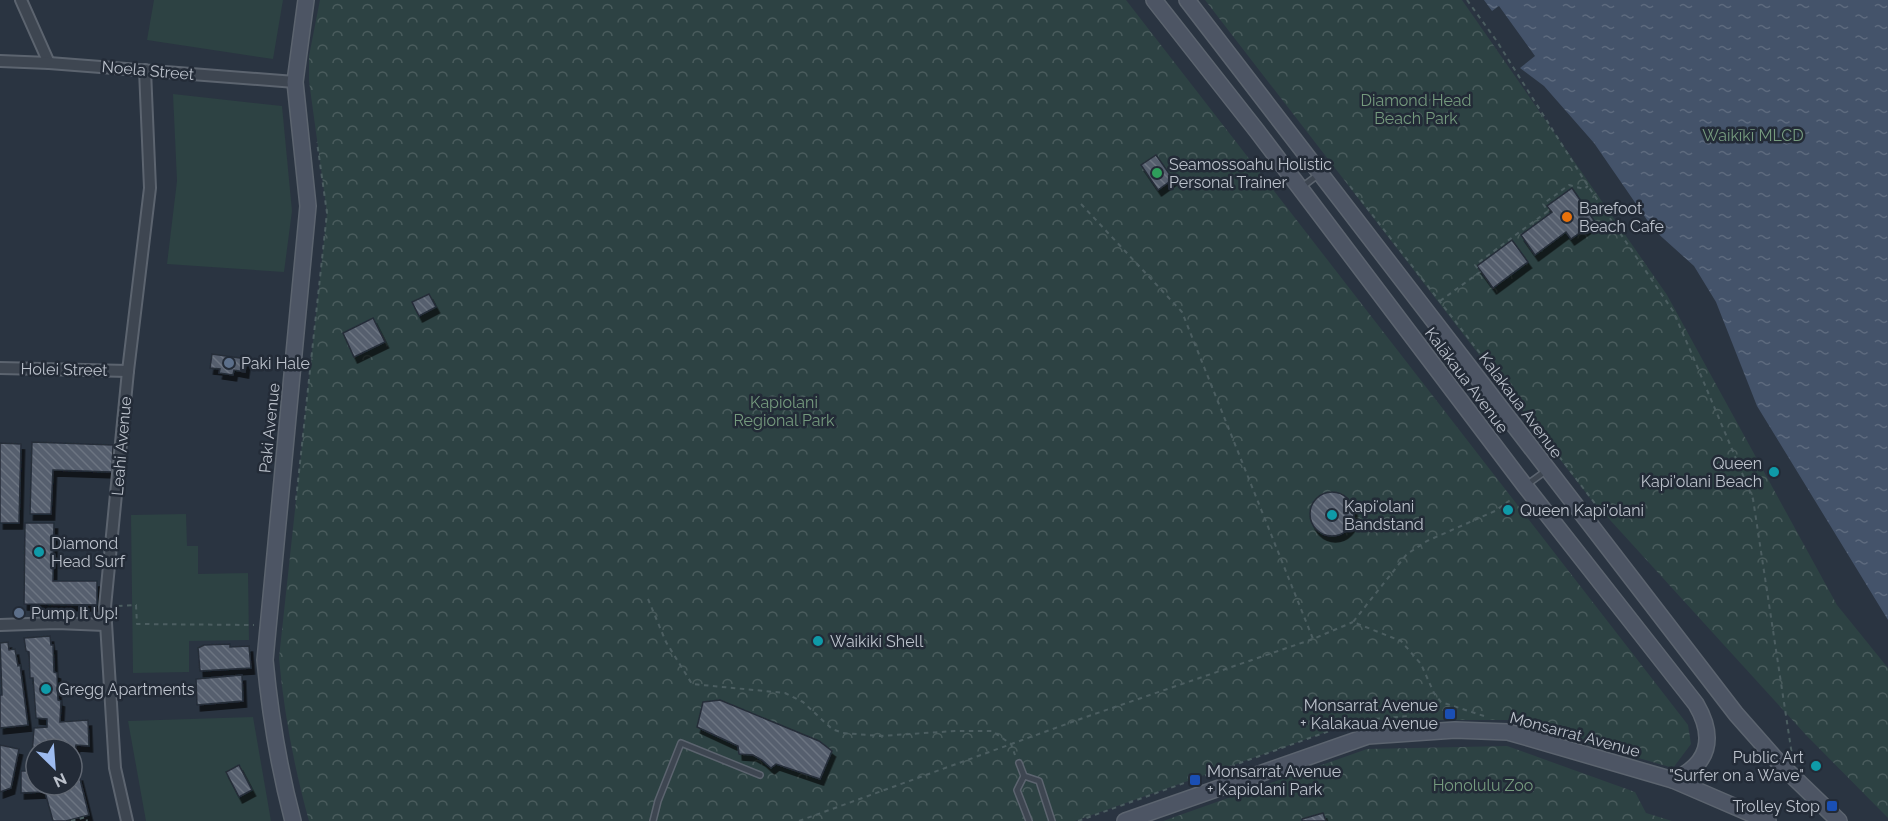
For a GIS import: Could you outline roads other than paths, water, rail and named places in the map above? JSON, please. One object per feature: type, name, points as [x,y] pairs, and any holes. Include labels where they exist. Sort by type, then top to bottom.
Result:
[{"type":"street","points":[[21,0],[49,63]]},
{"type":"street","name":"Paki Avenue","points":[[293,821],[269,710],[265,660],[308,206],[296,82],[306,0]]},
{"type":"street","name":"Kalākaua Avenue","points":[[1154,0],[1300,188],[1525,486],[1685,688],[1703,715],[1707,727],[1707,740],[1702,760],[1693,770],[1673,780]]},
{"type":"street","name":"Kalakaua Avenue","points":[[1186,0],[1736,714],[1781,765],[1839,821]]},
{"type":"street","name":"Noela Street","points":[[0,61],[296,82]]},
{"type":"street","name":"Leahi Avenue","points":[[126,820],[115,768],[105,607],[128,371],[150,188],[145,70]]},
{"type":"street","name":"Holei Street","points":[[0,368],[128,371]]},
{"type":"street","points":[[0,625],[57,623],[105,625]]},
{"type":"street","name":"Monsarrat Avenue","points":[[1125,821],[1368,736],[1455,730],[1508,732],[1673,780],[1768,821]]},
{"type":"lane","points":[[1300,188],[1320,174]]},
{"type":"lane","points":[[1525,486],[1548,469]]},
{"type":"lane","points":[[653,821],[658,801],[681,743],[760,775]]},
{"type":"lane","points":[[1019,763],[1024,776],[1017,790],[1029,821]]},
{"type":"lane","points":[[1024,776],[1039,781],[1052,821]]},
{"type":"water","name":"Waikīkī MLCD","points":[[1484,0],[1888,0],[1888,620],[1757,406],[1716,302],[1694,266],[1654,230],[1594,143],[1544,86],[1520,68],[1535,56],[1499,6],[1492,11]]},
{"type":"place","name":"Seamossoahu Holistic Personal Trainer","points":[[1157,173]]},
{"type":"place","name":"Barefoot Beach Cafe","points":[[1567,217]]},
{"type":"place","name":"Paki Hale","points":[[229,363]]},
{"type":"place","name":"Queen Kapi'olani Beach","points":[[1774,472]]},
{"type":"place","name":"Queen Kapi'olani","points":[[1508,510]]},
{"type":"place","name":"Kapiʻolani Bandstand","points":[[1332,515]]},
{"type":"place","name":"Diamond Head Surf","points":[[39,552]]},
{"type":"place","name":"Pump It Up!","points":[[19,613]]},
{"type":"place","name":"Waikiki Shell","points":[[818,641]]},
{"type":"place","name":"Gregg Apartments","points":[[46,689]]},
{"type":"place","name":"Monsarrat Avenue + Kalakaua Avenue","points":[[1450,714]]},
{"type":"place","name":"Public Art \"Surfer on a Wave\"","points":[[1816,766]]},
{"type":"place","name":"Monsarrat Avenue + Kapiolani Park","points":[[1195,780]]},
{"type":"place","name":"Trolley Stop","points":[[1832,806]]},
{"type":"park label","name":"Diamond Head Beach Park","points":[[1416,109]]},
{"type":"park label","name":"Kapiolani Regional Park","points":[[784,411]]},
{"type":"park label","name":"Honolulu Zoo","points":[[1483,785]]}]
